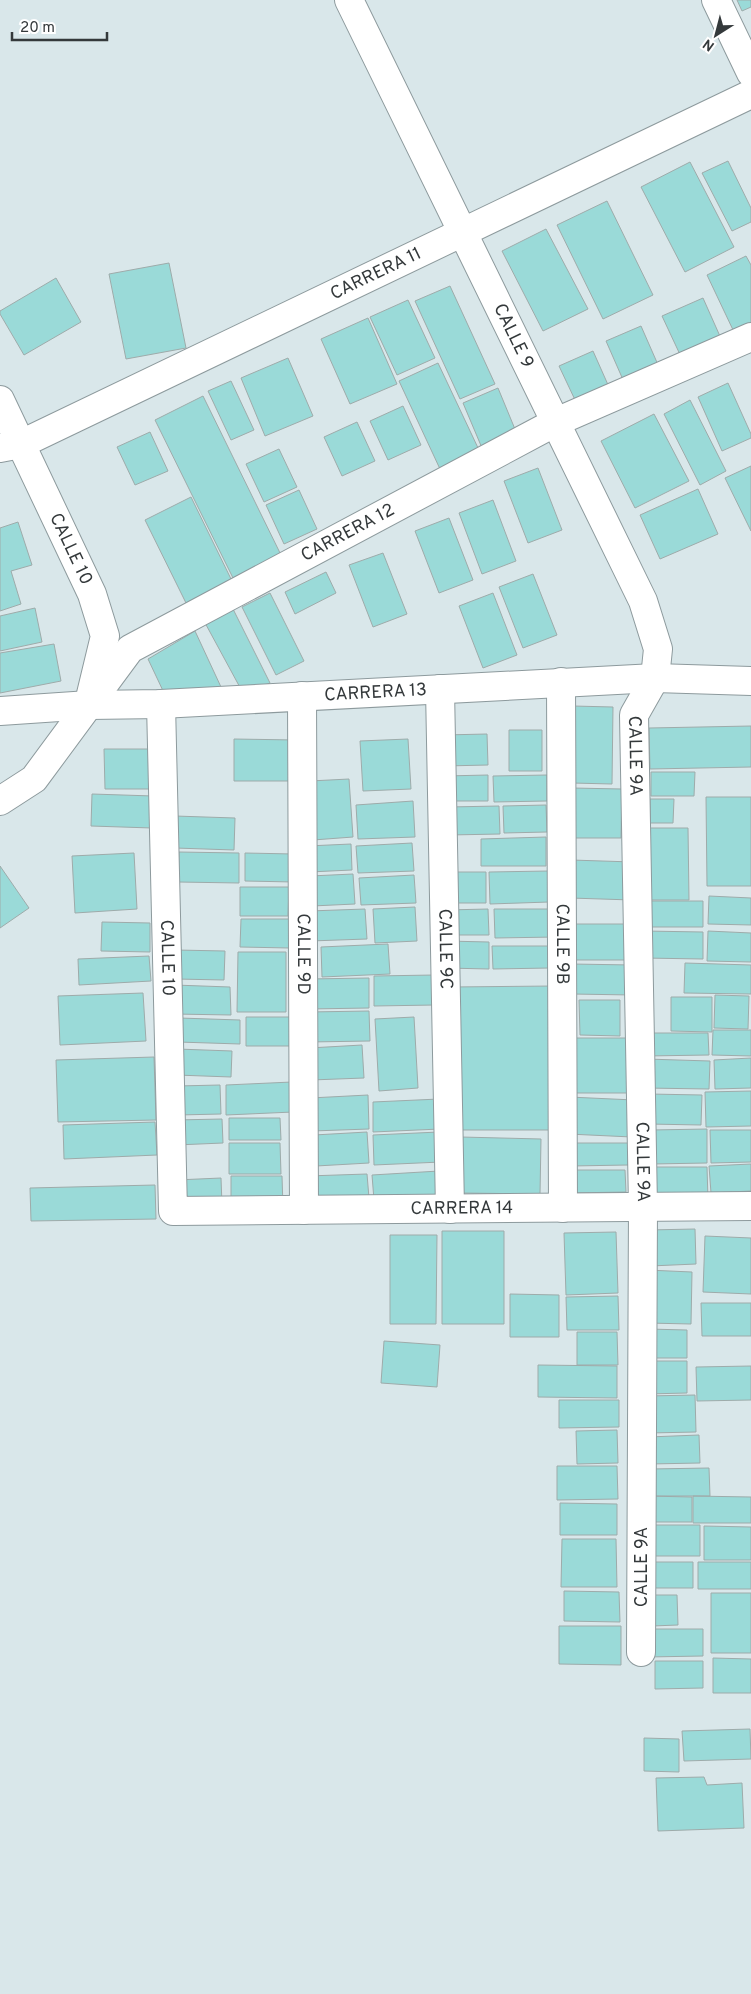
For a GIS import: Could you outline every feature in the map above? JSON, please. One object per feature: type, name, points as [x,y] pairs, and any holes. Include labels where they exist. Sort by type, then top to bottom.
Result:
[{"type":"street","name":"CALLE 9","points":[[349,0],[643,601],[658,649],[655,678]]},
{"type":"street","points":[[716,0],[751,73]]},
{"type":"street","name":"CARRERA 11","points":[[11,446],[463,233],[751,94]]},
{"type":"street","name":"CARRERA 12","points":[[0,801],[34,780],[130,649],[556,422],[751,337]]},
{"type":"street","name":"CALLE 10","points":[[0,400],[11,446],[92,594],[105,636],[89,705]]},
{"type":"street","name":"CARRERA 13","points":[[0,711],[89,705],[161,704],[655,678],[751,681]]},
{"type":"street","name":"CALLE 9A","points":[[642,1652],[643,1207],[634,715],[655,678]]},
{"type":"street","name":"CALLE 9B","points":[[561,682],[563,1208]]},
{"type":"street","name":"CALLE 9C","points":[[440,689],[450,1209]]},
{"type":"street","name":"CALLE 9D","points":[[302,696],[304,1210]]},
{"type":"street","name":"CALLE 10","points":[[161,704],[173,1211]]},
{"type":"street","name":"CARRERA 14","points":[[173,1211],[751,1206]]},
{"type":"building","points":[[737,0],[751,0],[751,7],[742,11]]},
{"type":"building","points":[[728,161],[751,208],[751,222],[732,231],[702,173]]},
{"type":"building","points":[[690,162],[734,247],[685,272],[641,187]]},
{"type":"building","points":[[607,201],[653,295],[603,319],[557,225]]},
{"type":"building","points":[[546,229],[588,309],[543,331],[502,251]]},
{"type":"building","points":[[746,256],[751,265],[751,324],[734,332],[707,275]]},
{"type":"building","points":[[169,263],[186,348],[126,359],[109,274]]},
{"type":"building","points":[[56,278],[81,322],[24,355],[0,311]]},
{"type":"building","points":[[450,286],[495,384],[460,399],[415,301]]},
{"type":"building","points":[[703,298],[723,343],[683,361],[662,316]]},
{"type":"building","points":[[408,300],[435,358],[397,375],[370,317]]},
{"type":"building","points":[[368,318],[397,384],[350,404],[321,339]]},
{"type":"building","points":[[641,326],[659,367],[624,382],[606,341]]},
{"type":"building","points":[[593,351],[609,387],[576,402],[559,366]]},
{"type":"building","points":[[288,358],[313,416],[265,436],[241,378]]},
{"type":"building","points":[[438,363],[479,450],[440,469],[399,381]]},
{"type":"building","points":[[231,381],[254,430],[231,440],[208,391]]},
{"type":"building","points":[[728,383],[751,434],[751,438],[722,451],[698,397]]},
{"type":"building","points":[[498,388],[517,434],[482,448],[463,403]]},
{"type":"building","points":[[203,396],[282,557],[234,580],[155,420]]},
{"type":"building","points":[[690,400],[726,471],[700,485],[664,414]]},
{"type":"building","points":[[403,406],[421,445],[388,460],[370,421]]},
{"type":"building","points":[[654,414],[689,481],[635,508],[601,441]]},
{"type":"building","points":[[357,422],[375,461],[342,476],[324,437]]},
{"type":"building","points":[[150,432],[168,471],[135,485],[117,447]]},
{"type":"building","points":[[279,449],[297,487],[264,502],[246,464]]},
{"type":"building","points":[[751,466],[751,531],[725,478]]},
{"type":"building","points":[[538,468],[562,530],[528,543],[504,481]]},
{"type":"building","points":[[698,489],[718,534],[660,559],[640,515]]},
{"type":"building","points":[[299,490],[317,529],[284,544],[266,505]]},
{"type":"building","points":[[191,497],[232,581],[186,603],[145,520]]},
{"type":"building","points":[[493,500],[516,561],[482,574],[459,513]]},
{"type":"building","points":[[449,518],[473,580],[439,593],[415,531]]},
{"type":"building","points":[[18,522],[32,565],[11,571],[21,604],[0,611],[0,528]]},
{"type":"building","points":[[383,553],[407,614],[373,627],[349,565]]},
{"type":"building","points":[[326,572],[336,593],[295,614],[285,592]]},
{"type":"building","points":[[533,574],[557,635],[523,648],[499,587]]},
{"type":"building","points":[[270,593],[304,661],[276,675],[242,607]]},
{"type":"building","points":[[493,593],[517,655],[483,668],[459,606]]},
{"type":"building","points":[[232,607],[270,683],[243,693],[204,621]]},
{"type":"building","points":[[35,608],[42,642],[0,651],[0,616]]},
{"type":"building","points":[[195,631],[221,687],[165,695],[148,659]]},
{"type":"building","points":[[54,644],[61,681],[0,693],[0,653]]},
{"type":"building","points":[[573,706],[613,707],[612,784],[572,783]]},
{"type":"building","points":[[751,726],[751,767],[650,769],[649,728]]},
{"type":"building","points":[[509,730],[542,730],[542,771],[509,771]]},
{"type":"building","points":[[487,734],[488,765],[444,766],[443,735]]},
{"type":"building","points":[[234,739],[295,740],[294,781],[234,781]]},
{"type":"building","points":[[408,739],[411,789],[363,791],[360,741]]},
{"type":"building","points":[[104,749],[155,749],[156,789],[105,789]]},
{"type":"building","points":[[651,772],[695,772],[694,796],[651,796]]},
{"type":"building","points":[[488,775],[488,801],[444,801],[444,776]]},
{"type":"building","points":[[547,775],[547,801],[494,802],[493,776]]},
{"type":"building","points":[[349,779],[353,837],[313,840],[310,781]]},
{"type":"building","points":[[572,788],[622,789],[621,838],[572,838]]},
{"type":"building","points":[[92,794],[153,796],[152,828],[91,826]]},
{"type":"building","points":[[706,797],[751,797],[751,886],[707,886]]},
{"type":"building","points":[[650,799],[674,799],[673,823],[650,823]]},
{"type":"building","points":[[413,801],[415,837],[358,839],[356,805]]},
{"type":"building","points":[[546,805],[547,832],[504,833],[503,806]]},
{"type":"building","points":[[499,806],[500,834],[449,835],[448,807]]},
{"type":"building","points":[[175,816],[235,818],[234,850],[175,848]]},
{"type":"building","points":[[649,828],[688,828],[689,900],[650,900]]},
{"type":"building","points":[[546,837],[546,866],[481,866],[481,839]]},
{"type":"building","points":[[412,843],[414,871],[358,873],[356,846]]},
{"type":"building","points":[[351,844],[352,870],[309,872],[307,846]]},
{"type":"building","points":[[179,852],[239,853],[239,883],[178,882]]},
{"type":"building","points":[[134,853],[137,909],[75,913],[72,856]]},
{"type":"building","points":[[245,853],[293,854],[293,882],[245,881]]},
{"type":"building","points":[[571,860],[633,862],[632,900],[570,898]]},
{"type":"building","points":[[0,866],[29,908],[0,928]]},
{"type":"building","points":[[549,871],[549,902],[490,904],[489,872]]},
{"type":"building","points":[[447,872],[486,872],[486,903],[447,903]]},
{"type":"building","points":[[353,874],[355,904],[312,906],[310,876]]},
{"type":"building","points":[[414,875],[416,903],[361,905],[359,878]]},
{"type":"building","points":[[240,887],[289,887],[288,916],[240,916]]},
{"type":"building","points":[[709,896],[751,898],[751,925],[708,924]]},
{"type":"building","points":[[645,901],[703,901],[703,927],[645,927]]},
{"type":"building","points":[[415,907],[417,941],[375,943],[373,909]]},
{"type":"building","points":[[365,909],[367,939],[310,941],[309,911]]},
{"type":"building","points":[[488,909],[489,935],[447,935],[446,910]]},
{"type":"building","points":[[494,909],[556,909],[556,937],[495,938]]},
{"type":"building","points":[[241,919],[289,919],[289,948],[240,947]]},
{"type":"building","points":[[102,922],[150,923],[150,952],[101,951]]},
{"type":"building","points":[[568,924],[624,924],[625,960],[568,960]]},
{"type":"building","points":[[644,931],[703,932],[703,959],[643,958]]},
{"type":"building","points":[[708,931],[751,933],[751,962],[707,961]]},
{"type":"building","points":[[446,941],[489,942],[489,969],[446,968]]},
{"type":"building","points":[[388,944],[390,974],[322,977],[321,947]]},
{"type":"building","points":[[492,946],[550,946],[550,968],[493,969]]},
{"type":"building","points":[[176,950],[225,951],[224,980],[176,979]]},
{"type":"building","points":[[238,952],[286,952],[286,1012],[237,1012]]},
{"type":"building","points":[[149,956],[151,981],[79,985],[78,959]]},
{"type":"building","points":[[685,963],[751,965],[751,994],[684,993]]},
{"type":"building","points":[[572,964],[632,965],[632,995],[572,994]]},
{"type":"building","points":[[434,975],[435,1005],[374,1006],[374,976]]},
{"type":"building","points":[[369,978],[369,1008],[308,1009],[308,979]]},
{"type":"building","points":[[174,985],[230,987],[231,1015],[174,1014]]},
{"type":"building","points":[[553,986],[555,1130],[453,1130],[451,987]]},
{"type":"building","points":[[143,993],[146,1041],[60,1045],[58,996]]},
{"type":"building","points":[[715,995],[749,996],[748,1029],[714,1028]]},
{"type":"building","points":[[671,997],[712,997],[712,1032],[671,1031]]},
{"type":"building","points":[[579,1000],[620,1000],[620,1036],[580,1035]]},
{"type":"building","points":[[369,1011],[370,1041],[309,1042],[308,1012]]},
{"type":"building","points":[[246,1017],[295,1017],[295,1046],[246,1046]]},
{"type":"building","points":[[414,1017],[418,1088],[379,1091],[375,1019]]},
{"type":"building","points":[[179,1018],[240,1020],[240,1044],[178,1042]]},
{"type":"building","points":[[713,1030],[751,1030],[751,1056],[712,1055]]},
{"type":"building","points":[[645,1033],[708,1033],[709,1055],[646,1056]]},
{"type":"building","points":[[571,1038],[629,1038],[629,1093],[572,1093]]},
{"type":"building","points":[[362,1045],[364,1078],[311,1080],[309,1048]]},
{"type":"building","points":[[177,1049],[232,1051],[231,1077],[176,1075]]},
{"type":"building","points":[[154,1057],[156,1120],[58,1122],[56,1060]]},
{"type":"building","points":[[751,1058],[751,1088],[715,1089],[714,1060]]},
{"type":"building","points":[[646,1059],[710,1061],[709,1089],[645,1088]]},
{"type":"building","points":[[292,1082],[293,1112],[226,1115],[226,1085]]},
{"type":"building","points":[[220,1085],[221,1114],[178,1115],[177,1086]]},
{"type":"building","points":[[751,1091],[751,1126],[706,1127],[705,1092]]},
{"type":"building","points":[[649,1094],[702,1095],[701,1125],[648,1124]]},
{"type":"building","points":[[368,1095],[369,1129],[312,1131],[310,1098]]},
{"type":"building","points":[[569,1097],[634,1100],[632,1137],[568,1134]]},
{"type":"building","points":[[439,1099],[440,1129],[373,1132],[373,1102]]},
{"type":"building","points":[[229,1118],[280,1118],[281,1140],[229,1140]]},
{"type":"building","points":[[222,1119],[223,1143],[176,1145],[175,1120]]},
{"type":"building","points":[[155,1122],[157,1155],[64,1159],[63,1125]]},
{"type":"building","points":[[707,1129],[707,1163],[652,1164],[651,1130]]},
{"type":"building","points":[[710,1130],[751,1130],[751,1162],[711,1163]]},
{"type":"building","points":[[367,1132],[369,1163],[316,1166],[314,1135]]},
{"type":"building","points":[[439,1132],[441,1162],[374,1165],[373,1135]]},
{"type":"building","points":[[461,1137],[541,1139],[540,1194],[461,1193]]},
{"type":"building","points":[[229,1143],[280,1143],[281,1174],[229,1174]]},
{"type":"building","points":[[571,1143],[628,1143],[628,1165],[571,1166]]},
{"type":"building","points":[[751,1164],[751,1191],[711,1193],[709,1166]]},
{"type":"building","points":[[648,1167],[707,1167],[708,1200],[648,1201]]},
{"type":"building","points":[[569,1170],[625,1170],[626,1192],[569,1193]]},
{"type":"building","points":[[439,1171],[441,1197],[374,1200],[372,1175]]},
{"type":"building","points":[[367,1174],[369,1198],[309,1201],[307,1176]]},
{"type":"building","points":[[231,1176],[282,1176],[283,1208],[231,1208]]},
{"type":"building","points":[[221,1178],[222,1205],[177,1206],[176,1180]]},
{"type":"building","points":[[155,1185],[156,1219],[31,1221],[30,1188]]},
{"type":"building","points":[[695,1229],[696,1264],[650,1266],[648,1230]]},
{"type":"building","points":[[442,1231],[504,1231],[504,1324],[442,1324]]},
{"type":"building","points":[[616,1232],[618,1293],[566,1295],[564,1233]]},
{"type":"building","points":[[390,1235],[437,1235],[436,1324],[390,1324]]},
{"type":"building","points":[[705,1236],[751,1238],[751,1294],[703,1292]]},
{"type":"building","points":[[647,1270],[692,1272],[691,1324],[647,1323]]},
{"type":"building","points":[[510,1294],[559,1295],[559,1337],[510,1337]]},
{"type":"building","points":[[618,1296],[619,1330],[567,1330],[566,1297]]},
{"type":"building","points":[[701,1303],[751,1303],[751,1336],[702,1336]]},
{"type":"building","points":[[647,1329],[687,1330],[687,1358],[647,1358]]},
{"type":"building","points":[[577,1332],[617,1332],[618,1365],[577,1365]]},
{"type":"building","points":[[384,1341],[440,1345],[437,1387],[381,1383]]},
{"type":"building","points":[[647,1361],[687,1361],[687,1393],[647,1394]]},
{"type":"building","points":[[538,1365],[617,1366],[617,1398],[538,1397]]},
{"type":"building","points":[[751,1366],[751,1400],[697,1401],[696,1367]]},
{"type":"building","points":[[695,1395],[696,1432],[649,1433],[647,1396]]},
{"type":"building","points":[[559,1400],[619,1400],[619,1427],[559,1428]]},
{"type":"building","points":[[617,1430],[618,1463],[577,1464],[576,1431]]},
{"type":"building","points":[[699,1435],[700,1463],[649,1464],[648,1437]]},
{"type":"building","points":[[557,1466],[617,1466],[618,1499],[557,1500]]},
{"type":"building","points":[[709,1468],[710,1496],[650,1496],[650,1469]]},
{"type":"building","points":[[646,1496],[692,1497],[692,1522],[646,1522]]},
{"type":"building","points":[[693,1496],[751,1497],[751,1523],[693,1523]]},
{"type":"building","points":[[560,1503],[617,1504],[617,1535],[560,1535]]},
{"type":"building","points":[[647,1525],[700,1525],[700,1556],[647,1556]]},
{"type":"building","points":[[704,1526],[751,1527],[751,1560],[704,1560]]},
{"type":"building","points":[[562,1539],[616,1539],[617,1587],[561,1587]]},
{"type":"building","points":[[649,1562],[693,1562],[693,1588],[649,1588]]},
{"type":"building","points":[[698,1562],[751,1562],[751,1589],[698,1589]]},
{"type":"building","points":[[564,1591],[619,1592],[620,1622],[564,1621]]},
{"type":"building","points":[[711,1593],[751,1593],[751,1653],[711,1653]]},
{"type":"building","points":[[651,1595],[677,1595],[678,1625],[652,1626]]},
{"type":"building","points":[[559,1626],[621,1626],[621,1665],[559,1664]]},
{"type":"building","points":[[647,1629],[703,1629],[703,1656],[647,1657]]},
{"type":"building","points":[[713,1658],[751,1659],[751,1693],[713,1693]]},
{"type":"building","points":[[655,1661],[703,1661],[703,1688],[655,1689]]},
{"type":"building","points":[[750,1729],[751,1759],[684,1761],[682,1731]]},
{"type":"building","points":[[644,1738],[679,1739],[679,1772],[644,1771]]},
{"type":"building","points":[[704,1777],[707,1785],[742,1783],[744,1828],[658,1831],[656,1778]]}]
